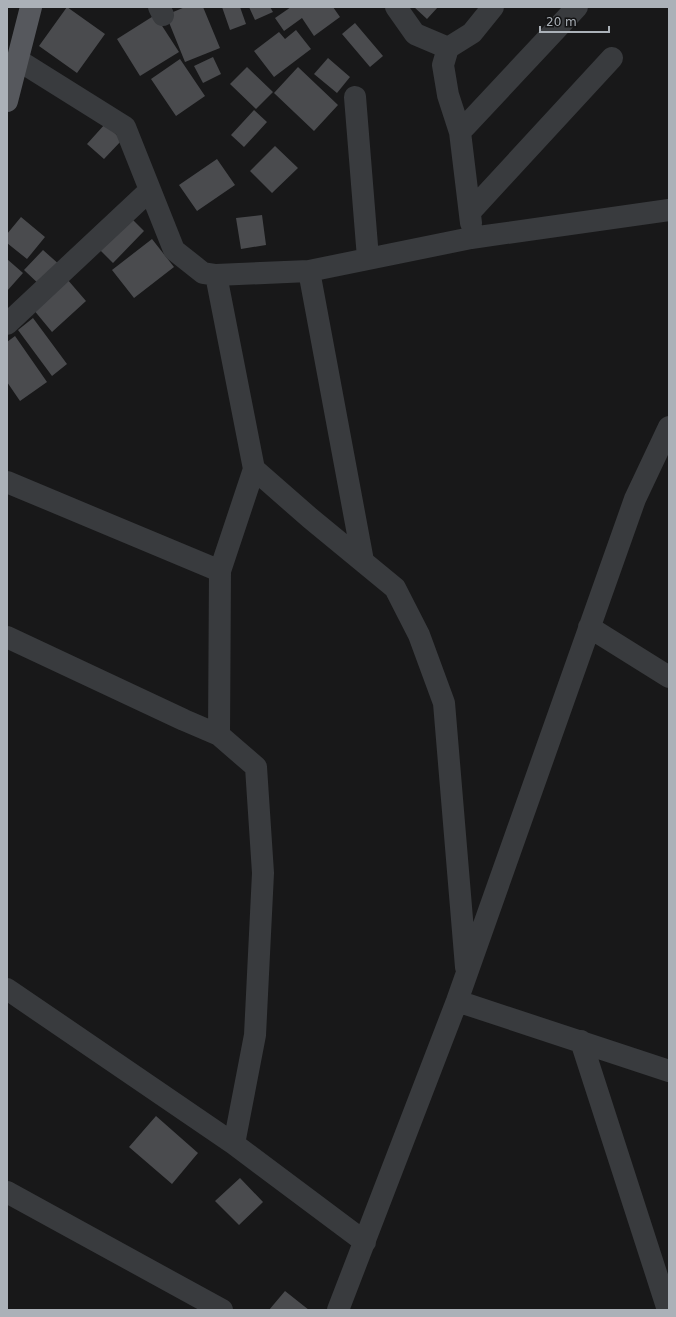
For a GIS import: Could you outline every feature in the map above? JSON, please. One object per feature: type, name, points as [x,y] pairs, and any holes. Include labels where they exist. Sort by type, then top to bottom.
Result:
[{"type":"main road","points":[[7,101],[31,7]]},
{"type":"street","points":[[396,7],[414,34],[448,48]]},
{"type":"street","points":[[472,238],[460,132],[448,95],[443,65],[448,48],[472,33],[493,7]]},
{"type":"street","points":[[460,132],[577,7]]},
{"type":"street","points":[[470,212],[612,58]]},
{"type":"street","points":[[18,60],[124,127],[174,250],[203,273],[216,275],[309,270],[472,238],[669,210]]},
{"type":"street","points":[[355,96],[368,258]]},
{"type":"street","points":[[7,324],[149,191]]},
{"type":"street","points":[[309,270],[363,561]]},
{"type":"street","points":[[216,275],[254,469],[220,571],[219,735]]},
{"type":"street","points":[[338,1310],[458,1001],[635,499],[669,427]]},
{"type":"street","points":[[254,469],[310,518],[396,588],[419,635],[444,703],[467,974]]},
{"type":"street","points":[[7,482],[220,571]]},
{"type":"street","points":[[589,627],[669,677]]},
{"type":"street","points":[[7,637],[219,735],[256,766],[263,873],[255,1035],[234,1144]]},
{"type":"street","points":[[7,990],[234,1144],[365,1242]]},
{"type":"street","points":[[458,1001],[669,1071]]},
{"type":"street","points":[[581,1041],[668,1307]]},
{"type":"street","points":[[7,1192],[222,1310]]},
{"type":"building","points":[[67,7],[105,34],[77,73],[39,46]]},
{"type":"building","points":[[185,7],[203,7],[220,48],[185,62],[166,15]]},
{"type":"building","points":[[222,7],[240,7],[246,24],[230,30]]},
{"type":"building","points":[[249,7],[270,7],[273,12],[255,20]]},
{"type":"building","points":[[291,7],[333,7],[340,17],[314,36],[302,18],[284,31],[275,18]]},
{"type":"building","points":[[414,7],[438,7],[427,19]]},
{"type":"building","points":[[155,15],[179,52],[140,76],[117,39]]},
{"type":"building","points":[[355,23],[383,56],[370,67],[342,34]]},
{"type":"building","points":[[296,30],[311,49],[274,77],[254,51],[279,32],[285,39]]},
{"type":"building","points":[[213,57],[221,74],[203,83],[194,66]]},
{"type":"building","points":[[328,58],[350,77],[337,93],[314,74]]},
{"type":"building","points":[[180,59],[205,96],[176,116],[151,79]]},
{"type":"building","points":[[247,67],[273,92],[256,109],[230,84]]},
{"type":"building","points":[[298,67],[338,105],[314,131],[274,93]]},
{"type":"building","points":[[254,110],[267,122],[244,147],[231,135]]},
{"type":"building","points":[[105,124],[122,140],[104,159],[87,144]]},
{"type":"building","points":[[275,146],[298,168],[272,193],[250,171]]},
{"type":"building","points":[[217,159],[235,185],[197,211],[179,185]]},
{"type":"building","points":[[128,215],[144,231],[113,263],[96,246]]},
{"type":"building","points":[[262,215],[266,245],[241,249],[236,218]]},
{"type":"building","points":[[21,217],[45,237],[27,259],[7,243],[7,234]]},
{"type":"building","points":[[152,239],[174,267],[134,298],[112,270]]},
{"type":"building","points":[[43,250],[61,266],[42,287],[24,270]]},
{"type":"building","points":[[7,259],[23,273],[7,291]]},
{"type":"building","points":[[67,279],[86,301],[52,332],[33,309]]},
{"type":"building","points":[[33,318],[67,364],[52,376],[18,330]]},
{"type":"building","points":[[15,336],[47,382],[20,401],[7,382],[7,342]]},
{"type":"building","points":[[156,1116],[198,1153],[172,1184],[129,1147]]},
{"type":"building","points":[[240,1178],[263,1202],[239,1225],[215,1201]]},
{"type":"building","points":[[285,1291],[309,1310],[269,1310]]}]
